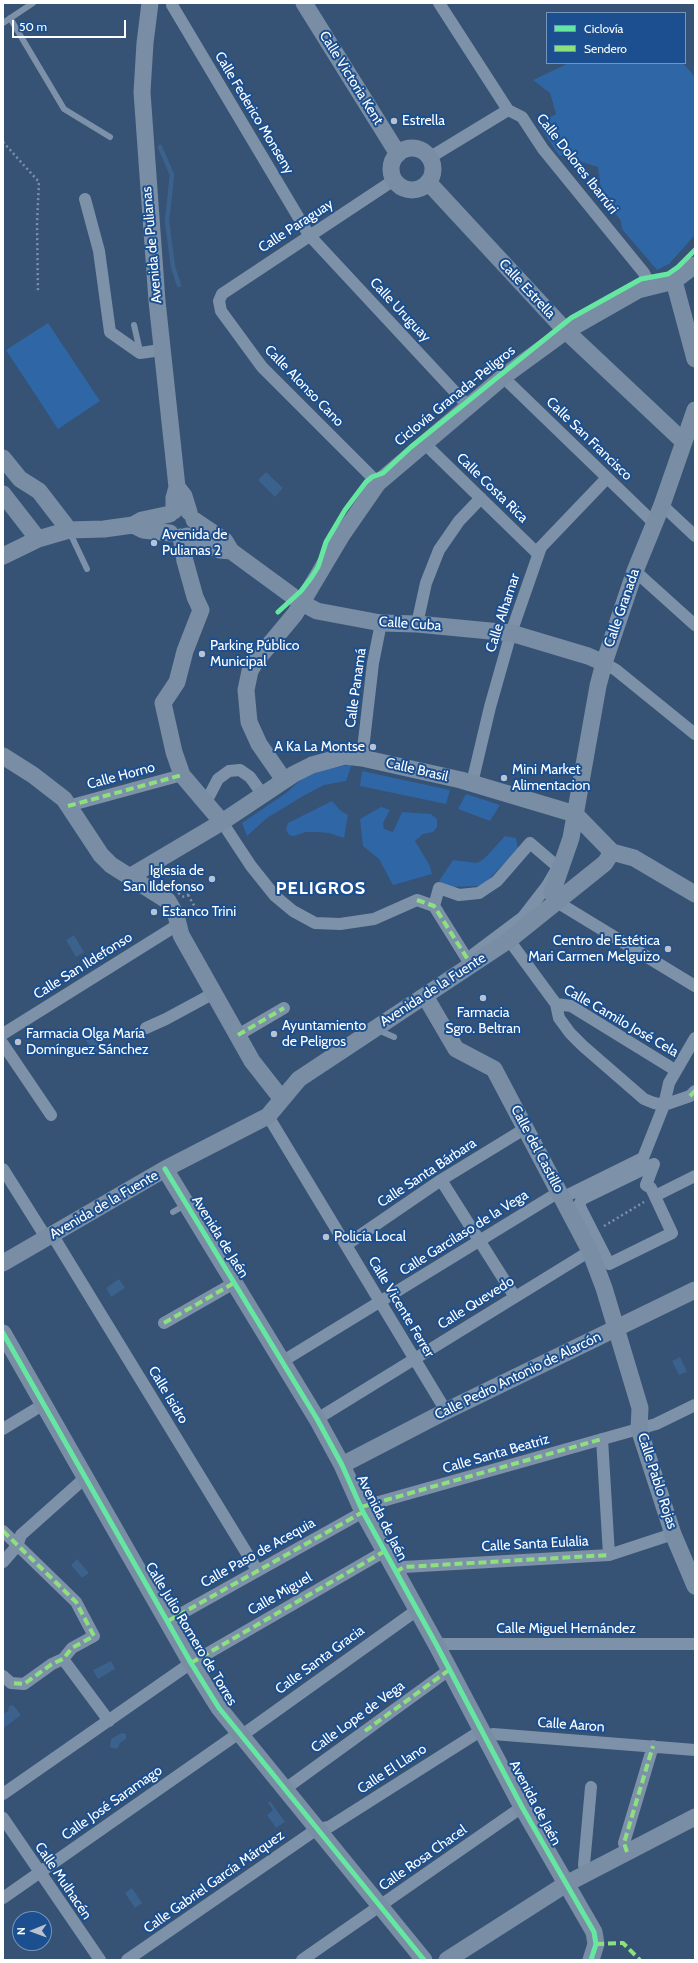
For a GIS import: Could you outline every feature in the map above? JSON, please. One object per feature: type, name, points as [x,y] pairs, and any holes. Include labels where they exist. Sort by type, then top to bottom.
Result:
[{"type":"street","name":"Avenida de Pulianas","points":[[150,3],[145,43],[142,92],[149,208],[161,350],[177,487],[174,498],[181,523],[185,561],[195,597],[201,610],[185,651],[177,682],[163,704],[174,752],[182,775]]},
{"type":"street","name":"Calle Victoria Kent","points":[[304,3],[398,154]]},
{"type":"street","name":"Calle Dolores Ibarrúri","points":[[439,3],[508,110],[522,117],[543,149],[644,273],[650,286]]},
{"type":"street","name":"Calle Federico Monseny","points":[[172,5],[309,235]]},
{"type":"street","points":[[429,158],[508,110]]},
{"type":"street","points":[[407,149],[415,149],[423,152],[429,158],[432,170],[428,182],[421,188],[413,190],[401,187],[394,180],[391,172],[391,165],[398,154],[407,149]]},
{"type":"street","name":"Calle Paraguay","points":[[219,301],[222,294],[394,180]]},
{"type":"street","name":"Calle Estrella","points":[[428,182],[566,331],[684,442]]},
{"type":"street","points":[[85,199],[99,251],[110,332],[140,353],[161,350]]},
{"type":"street","name":"Calle Uruguay","points":[[309,235],[468,406]]},
{"type":"street","points":[[284,780],[259,744],[249,722],[246,690],[250,671],[255,662],[295,614],[342,535],[378,483],[502,377],[566,331],[638,290],[674,281],[695,265]]},
{"type":"street","points":[[674,281],[695,359]]},
{"type":"street","name":"Calle Alonso Cano","points":[[219,301],[221,311],[262,367],[378,483]]},
{"type":"street","name":"Calle San Francisco","points":[[502,377],[654,523]]},
{"type":"street","name":"Calle Granada","points":[[575,814],[598,686],[604,663],[635,571],[662,505],[695,410]]},
{"type":"street","name":"Calle Costa Rica","points":[[424,443],[538,554]]},
{"type":"street","points":[[3,458],[20,479],[39,491],[69,530],[38,539],[3,556]]},
{"type":"street","name":"Calle Alhamar","points":[[472,783],[490,707],[511,633],[541,547],[607,478]]},
{"type":"street","points":[[3,494],[38,539]]},
{"type":"street","points":[[417,624],[426,583],[438,550],[459,521],[481,498]]},
{"type":"street","points":[[662,505],[695,536]]},
{"type":"street","name":"Calle Cuba","points":[[69,530],[133,525],[143,530],[181,523],[220,550],[232,552],[302,603],[317,611],[381,623],[417,624],[511,633],[588,656],[604,663]]},
{"type":"street","points":[[635,571],[695,625]]},
{"type":"street","name":"Calle Panamá","points":[[362,758],[373,663],[381,623]]},
{"type":"street","points":[[604,663],[616,670],[695,734]]},
{"type":"street","points":[[3,756],[33,775],[64,799],[101,855],[111,864],[168,901],[179,924],[181,935],[252,1061],[281,1098]]},
{"type":"street","name":"Calle Brasil","points":[[131,876],[222,822],[284,780],[306,768],[345,756],[362,758],[472,783],[575,814]]},
{"type":"street","points":[[206,802],[218,779],[229,771],[240,770],[250,777],[263,795]]},
{"type":"street","points":[[182,775],[222,822],[251,866],[275,896],[293,911],[315,923],[340,924],[374,919],[417,900],[434,906],[469,963],[523,917],[547,886],[558,867],[530,843],[497,881],[479,893],[459,895],[439,888],[434,906]]},
{"type":"street","name":"Calle Horno","points":[[68,806],[182,775]]},
{"type":"street","points":[[575,814],[612,852],[634,858],[695,894]]},
{"type":"street","points":[[575,814],[572,838],[552,893],[557,902],[695,986]]},
{"type":"street","name":"Avenida de la Fuente","points":[[3,1263],[165,1170],[268,1116],[281,1098],[299,1079],[425,996],[469,963],[509,940],[605,863],[612,852]]},
{"type":"street","name":"Calle San Ildefonso","points":[[3,1034],[179,924]]},
{"type":"street","name":"Calle Camilo José Cela","points":[[509,940],[556,1004],[571,1006],[675,1070]]},
{"type":"street","points":[[146,1028],[214,993]]},
{"type":"street","name":"Calle del Castillo","points":[[425,996],[456,1049],[494,1069],[590,1251],[616,1328]]},
{"type":"street","points":[[556,1004],[559,1018],[583,1046],[644,1099],[654,1103],[664,1104],[692,1093]]},
{"type":"street","points":[[238,1035],[284,1008]]},
{"type":"street","name":"Calle Garcilaso de la Vega","points":[[283,1361],[479,1240],[561,1195],[643,1158],[664,1104],[669,1083],[675,1070],[695,1038]]},
{"type":"street","points":[[3,1044],[51,1115]]},
{"type":"street","name":"Calle Vicente Ferrer","points":[[268,1116],[446,1411]]},
{"type":"street","name":"Calle Santa Bárbara","points":[[346,1245],[441,1180],[526,1128]]},
{"type":"street","points":[[654,1164],[646,1185],[651,1188],[672,1233],[609,1264],[593,1232],[579,1205],[582,1199],[654,1164]]},
{"type":"street","name":"Calle Isidro","points":[[3,1169],[50,1237],[257,1570]]},
{"type":"street","name":"Avenida de Jaén","points":[[165,1170],[180,1208],[234,1283],[317,1419],[342,1465],[359,1512],[385,1551],[522,1807],[594,1932],[596,1944],[591,1960]]},
{"type":"street","points":[[655,1196],[695,1176]]},
{"type":"street","points":[[441,1180],[514,1297]]},
{"type":"street","name":"Calle Quevedo","points":[[317,1419],[590,1251]]},
{"type":"street","points":[[164,1323],[234,1283]]},
{"type":"street","name":"Calle Pedro Antonio de Alarcón","points":[[342,1465],[446,1411],[695,1290]]},
{"type":"street","name":"Calle Pablo Rojas","points":[[616,1328],[640,1408],[639,1429],[673,1534],[691,1563],[695,1586]]},
{"type":"street","name":"Calle Julio Romero de Torres","points":[[3,1333],[191,1663],[219,1708],[424,1960]]},
{"type":"street","points":[[3,1429],[44,1404]]},
{"type":"street","name":"Calle Santa Beatriz","points":[[359,1512],[656,1424],[695,1405]]},
{"type":"street","points":[[602,1439],[609,1555]]},
{"type":"street","points":[[3,1562],[17,1546],[21,1535],[86,1477]]},
{"type":"street","name":"Calle Paso de Acequia","points":[[168,1622],[359,1512]]},
{"type":"street","points":[[3,1531],[76,1602],[94,1636],[72,1648],[63,1659],[52,1664],[24,1684],[7,1679]]},
{"type":"street","name":"Calle Santa Eulalia","points":[[396,1572],[404,1567],[609,1555],[673,1534]]},
{"type":"street","name":"Calle Miguel","points":[[3,1794],[191,1663],[385,1551]]},
{"type":"street","name":"Calle Santa Gracia","points":[[240,1734],[417,1610]]},
{"type":"street","name":"Calle Miguel Hernández","points":[[436,1644],[695,1644]]},
{"type":"street","points":[[63,1659],[108,1721]]},
{"type":"street","name":"Calle Lope de Vega","points":[[285,1789],[450,1670]]},
{"type":"street","name":"Calle José Saramago","points":[[3,1898],[240,1734]]},
{"type":"street","name":"Calle Aaron","points":[[484,1734],[695,1750]]},
{"type":"street","name":"Calle El Llano","points":[[317,1829],[329,1828],[484,1734]]},
{"type":"street","points":[[627,1852],[624,1843],[653,1746]]},
{"type":"street","points":[[588,1873],[584,1865],[591,1786]]},
{"type":"street","name":"Calle Rosa Chacel","points":[[302,1960],[522,1807]]},
{"type":"street","points":[[447,1960],[566,1884],[695,1817]]},
{"type":"street","name":"Calle Mulhacén","points":[[3,1818],[100,1960]]},
{"type":"street","name":"Calle Gabriel García Márquez","points":[[127,1960],[317,1829]]},
{"type":"lane","points":[[3,23],[33,3]]},
{"type":"lane","points":[[10,18],[64,109],[110,137]]},
{"type":"lane","points":[[134,325],[140,353]]},
{"type":"lane","points":[[69,530],[87,569]]},
{"type":"lane","points":[[375,1029],[394,1037]]},
{"type":"path","points":[[3,142],[40,182],[37,222],[38,293]]},
{"type":"path","points":[[182,885],[188,886],[190,889],[188,895],[184,897],[179,894],[178,890],[182,885]]},
{"type":"path","points":[[593,1232],[655,1196]]},
{"type":"shaded area","points":[[567,64],[684,64],[695,77],[695,235],[669,264],[657,270],[622,229],[621,221],[602,196],[598,167],[559,155],[538,124],[556,114],[550,93],[533,80]]},
{"type":"shaded area","points":[[48,323],[100,401],[58,429],[6,350]]},
{"type":"shaded area","points":[[266,472],[283,488],[275,497],[258,480]]},
{"type":"shaded area","points":[[352,764],[346,781],[324,785],[303,796],[267,818],[247,836],[242,823],[286,793],[305,776]]},
{"type":"shaded area","points":[[362,771],[450,790],[446,804],[360,786]]},
{"type":"shaded area","points":[[466,794],[500,805],[490,821],[458,809]]},
{"type":"shaded area","points":[[332,801],[341,811],[348,815],[344,838],[329,833],[317,832],[306,832],[294,836],[289,835],[286,829],[288,823]]},
{"type":"shaded area","points":[[381,807],[390,810],[383,823],[384,829],[393,832],[402,812],[431,814],[437,819],[437,827],[433,832],[423,834],[415,841],[430,866],[432,874],[393,885],[379,859],[363,846],[360,819]]},
{"type":"shaded area","points":[[505,836],[516,838],[518,849],[482,886],[448,887],[439,881],[453,860],[477,863],[485,858]]},
{"type":"shaded area","points":[[74,935],[84,952],[76,957],[66,940]]},
{"type":"shaded area","points":[[93,1034],[102,1049],[94,1054],[85,1039]]},
{"type":"shaded area","points":[[119,1279],[125,1288],[111,1297],[106,1288]]},
{"type":"shaded area","points":[[680,1357],[687,1372],[679,1375],[672,1361]]},
{"type":"shaded area","points":[[77,1559],[89,1573],[82,1578],[71,1565]]},
{"type":"shaded area","points":[[111,1661],[115,1669],[98,1679],[93,1670]]},
{"type":"shaded area","points":[[13,1705],[21,1715],[4,1728],[3,1714],[8,1711],[9,1706]]},
{"type":"shaded area","points":[[121,1733],[126,1734],[126,1739],[120,1743],[117,1749],[110,1747],[111,1739]]},
{"type":"shaded area","points":[[270,1801],[285,1822],[276,1828],[267,1815],[273,1810],[268,1803]]},
{"type":"shaded area","points":[[132,1888],[142,1903],[135,1908],[125,1893]]},
{"type":"waterway","points":[[160,147],[172,175],[167,221],[173,267],[179,285]]},
{"type":"marked path","points":[[68,806],[182,775]]},
{"type":"marked path","points":[[417,900],[434,906],[472,966]]},
{"type":"marked path","points":[[238,1035],[284,1008]]},
{"type":"marked path","points":[[690,1096],[695,1091]]},
{"type":"marked path","points":[[164,1323],[234,1283]]},
{"type":"marked path","points":[[361,1507],[602,1439]]},
{"type":"marked path","points":[[168,1621],[363,1512]]},
{"type":"marked path","points":[[3,1531],[76,1602],[94,1636],[72,1648],[63,1659],[52,1664],[24,1684],[11,1683]]},
{"type":"marked path","points":[[191,1663],[385,1551]]},
{"type":"marked path","points":[[396,1572],[404,1567],[609,1555]]},
{"type":"marked path","points":[[365,1731],[449,1670]]},
{"type":"marked path","points":[[627,1852],[624,1843],[653,1746]]},
{"type":"marked path","points":[[596,1944],[623,1943],[640,1960]]},
{"type":"cycle path","name":"Ciclovía Granada-Peligros","points":[[278,612],[301,591],[311,578],[318,567],[326,542],[345,510],[366,482],[372,477],[383,473],[411,447],[571,318],[641,279],[668,274],[678,267],[695,250]]},
{"type":"cycle path","points":[[165,1169],[317,1419],[342,1465],[363,1512],[436,1644],[522,1807],[594,1932],[596,1944],[591,1960]]},
{"type":"cycle path","points":[[3,1333],[191,1663],[219,1708],[424,1960]]},
{"type":"place","name":"Estrella","points":[[394,121]]},
{"type":"place","name":"Avenida de Pulianas 2","points":[[154,543]]},
{"type":"place","name":"Parking Público Municipal","points":[[202,654]]},
{"type":"place","name":"A Ka La Montse","points":[[373,747]]},
{"type":"place","name":"Mini Market Alimentacion","points":[[504,778]]},
{"type":"place","name":"Iglesia de San Ildefonso","points":[[212,879]]},
{"type":"place","name":"Estanco Trini","points":[[154,912]]},
{"type":"place","name":"Centro de Estética Mari Carmen Melguizo","points":[[668,949]]},
{"type":"place","name":"Farmacia Sgro. Beltran","points":[[483,998]]},
{"type":"place","name":"Ayuntamiento de Peligros","points":[[274,1034]]},
{"type":"place","name":"Farmacia Olga María Domínguez Sánchez","points":[[18,1042]]},
{"type":"place","name":"Policía Local","points":[[326,1237]]},
{"type":"district","name":"PELIGROS","points":[[321,889]]}]
